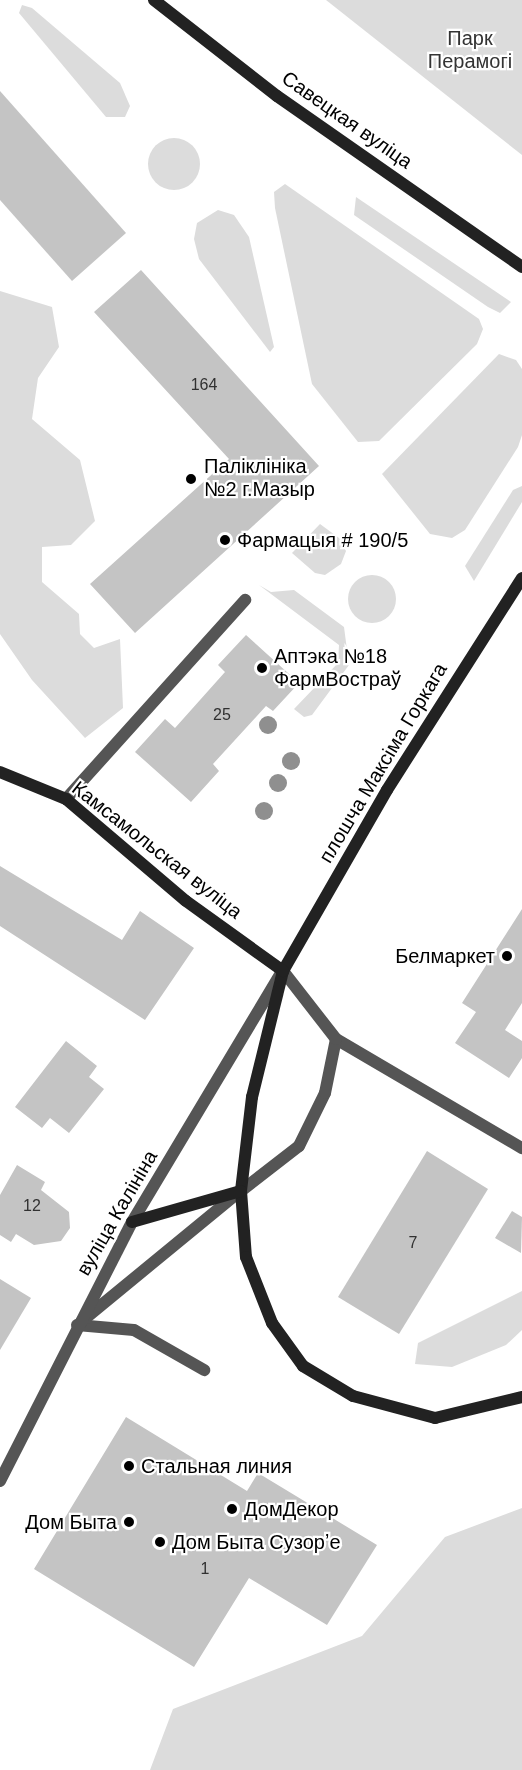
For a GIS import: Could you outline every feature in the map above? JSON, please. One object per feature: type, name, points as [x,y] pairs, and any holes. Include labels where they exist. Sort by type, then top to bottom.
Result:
[{"type":"main road","name":"Савецкая вуліца","points":[[154,0],[277,96],[522,267]]},
{"type":"main road","name":"плошча Максіма Горкага","points":[[522,578],[387,790],[282,971],[252,1097],[241,1191],[246,1257],[272,1323],[303,1366],[353,1396],[435,1418],[522,1396]]},
{"type":"main road","name":"Камсамольская вуліца","points":[[0,772],[66,799],[186,901],[282,971]]},
{"type":"main road","points":[[132,1222],[241,1191]]},
{"type":"street","points":[[66,799],[245,600]]},
{"type":"street","points":[[282,971],[336,1039],[522,1148]]},
{"type":"street","name":"вуліца Калініна","points":[[0,1481],[3,1466],[132,1222],[282,971]]},
{"type":"street","points":[[77,1325],[298,1146],[325,1093],[336,1039]]},
{"type":"street","points":[[77,1325],[134,1330],[204,1370]]},
{"type":"green space","name":"Парк Перамогі","points":[[326,0],[522,0],[522,155]]},
{"type":"green space","points":[[22,5],[32,8],[120,83],[130,106],[125,117],[106,117],[19,13]]},
{"type":"green space","points":[[174,138],[184,140],[192,146],[198,154],[200,164],[198,174],[192,182],[184,188],[174,190],[164,188],[156,182],[150,174],[148,164],[150,154],[156,146],[164,140]]},
{"type":"green space","points":[[285,184],[479,319],[483,329],[477,344],[379,441],[358,442],[312,384],[275,208],[274,192]]},
{"type":"green space","points":[[356,197],[511,302],[500,313],[488,307],[354,215]]},
{"type":"green space","points":[[218,210],[234,215],[249,237],[274,347],[270,352],[199,259],[194,239],[197,223]]},
{"type":"green space","points":[[0,291],[52,307],[59,347],[38,378],[32,419],[80,460],[95,521],[71,545],[42,547],[42,582],[79,614],[80,634],[94,648],[120,639],[123,708],[85,738],[32,680],[0,634]]},
{"type":"green space","points":[[499,354],[516,360],[522,369],[522,435],[518,447],[465,530],[452,538],[430,534],[382,474]]},
{"type":"green space","points":[[522,486],[522,502],[474,581],[465,566],[513,490]]},
{"type":"green space","points":[[320,524],[339,538],[346,551],[341,564],[325,575],[315,573],[292,553]]},
{"type":"green space","points":[[367,575],[377,575],[392,585],[396,599],[392,613],[386,619],[377,623],[367,623],[352,613],[348,604],[348,594],[358,579]]},
{"type":"green space","points":[[259,585],[271,592],[294,590],[344,627],[349,665],[312,715],[304,717],[294,709],[338,663],[339,645]]},
{"type":"green space","points":[[522,1291],[522,1330],[506,1345],[452,1367],[415,1364],[418,1343]]},
{"type":"green space","points":[[522,1508],[522,1770],[150,1770],[173,1709],[362,1636],[445,1537]]},
{"type":"building","points":[[0,91],[126,233],[72,281],[0,200]]},
{"type":"building","points":[[141,270],[319,466],[135,633],[90,584],[229,459],[94,312]]},
{"type":"building","points":[[246,635],[299,683],[273,711],[266,706],[213,764],[219,771],[191,802],[135,752],[165,719],[175,728],[225,672],[218,665]]},
{"type":"building","points":[[0,866],[122,940],[140,911],[194,948],[145,1020],[0,926]]},
{"type":"building","name":"Белмаркет","points":[[522,909],[522,1003],[505,1030],[522,1041],[522,1058],[509,1078],[455,1043],[476,1012],[462,1003]]},
{"type":"building","points":[[66,1041],[97,1066],[89,1077],[104,1089],[69,1133],[50,1118],[42,1128],[15,1107]]},
{"type":"building","points":[[427,1151],[488,1189],[399,1334],[338,1297]]},
{"type":"building","points":[[17,1165],[45,1182],[41,1190],[69,1212],[70,1228],[61,1241],[34,1245],[16,1234],[11,1242],[0,1235],[0,1195]]},
{"type":"building","points":[[512,1211],[522,1217],[521,1253],[495,1238]]},
{"type":"building","points":[[0,1279],[31,1298],[0,1350]]},
{"type":"building","name":"Дом Быта Сузорʼе","points":[[126,1417],[247,1491],[258,1473],[377,1545],[327,1625],[249,1578],[194,1667],[34,1569]]},
{"type":"place","name":"Паліклініка №2 г.Мазыр","points":[[191,479]]},
{"type":"place","name":"Фармацыя # 190/5","points":[[225,540]]},
{"type":"place","name":"Аптэка №18 ФармВостраў","points":[[262,668]]},
{"type":"place","name":"Белмаркет","points":[[507,956]]},
{"type":"place","name":"Стальная линия","points":[[129,1466]]},
{"type":"place","name":"ДомДекор","points":[[232,1509]]},
{"type":"place","name":"Дом Быта","points":[[129,1522]]},
{"type":"place","name":"Дом Быта Сузорʼе","points":[[160,1542]]}]
